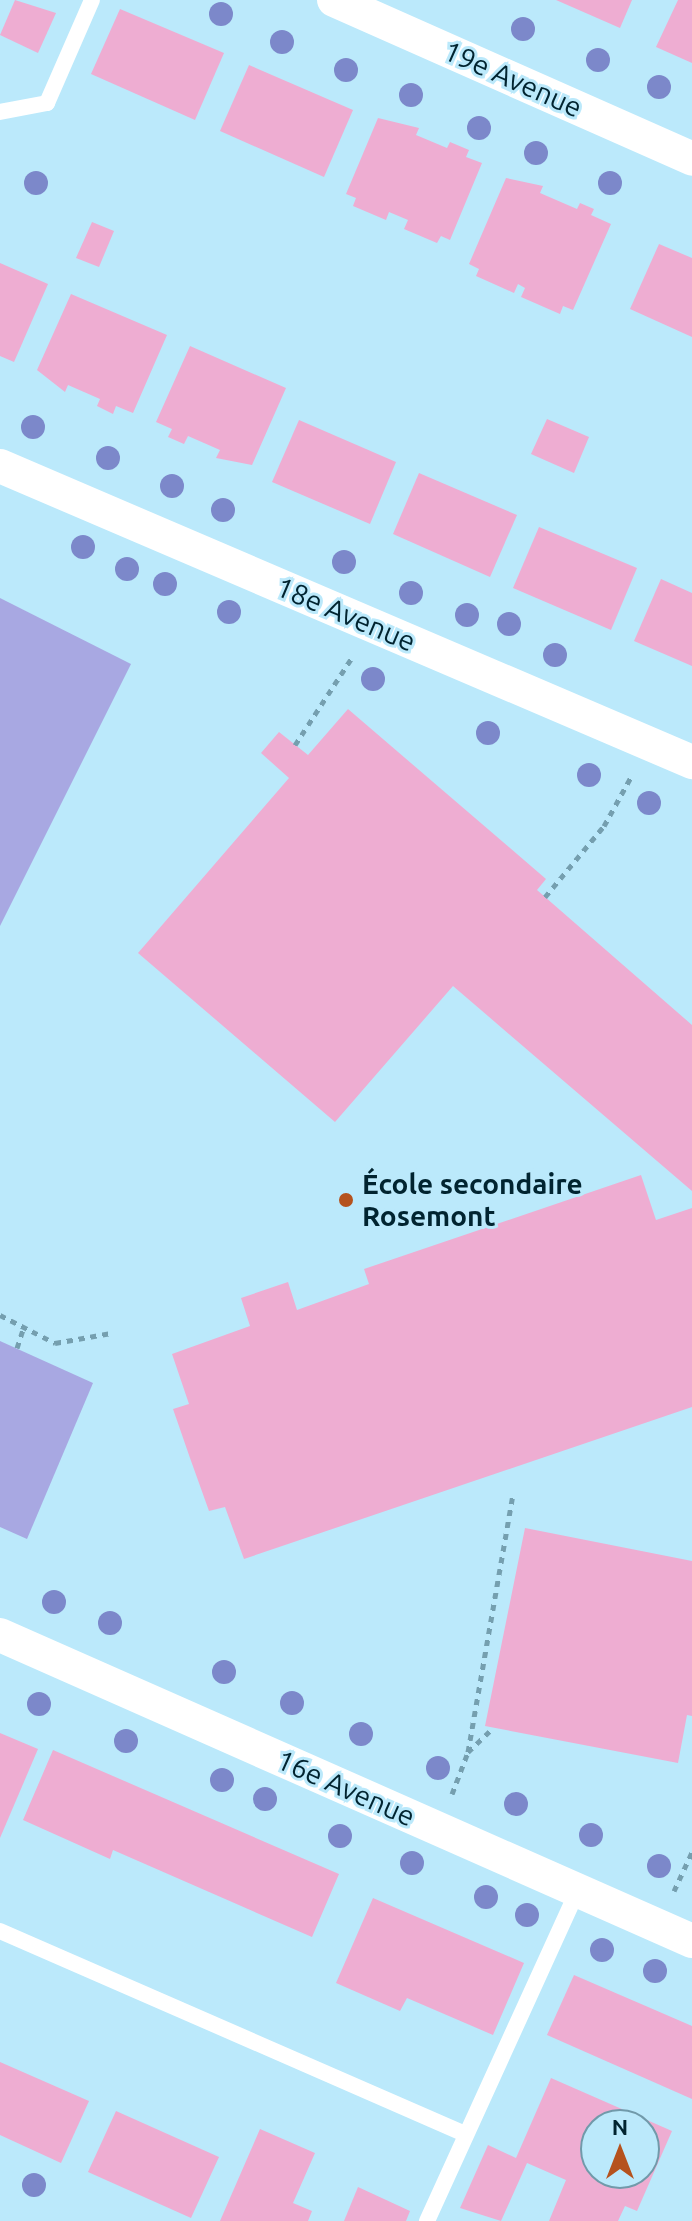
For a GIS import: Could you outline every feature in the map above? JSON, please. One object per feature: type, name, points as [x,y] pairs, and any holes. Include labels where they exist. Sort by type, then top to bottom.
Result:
[{"type":"street","name":"19e Avenue","points":[[334,0],[692,159]]},
{"type":"street","name":"18e Avenue","points":[[0,466],[692,762]]},
{"type":"street","name":"16e Avenue","points":[[0,1635],[692,1941]]},
{"type":"lane","points":[[0,112],[47,103],[92,0]]},
{"type":"lane","points":[[427,2221],[578,1890]]},
{"type":"lane","points":[[0,1931],[465,2134]]},
{"type":"path","points":[[295,745],[355,653]]},
{"type":"path","points":[[545,897],[604,826],[632,775]]},
{"type":"path","points":[[0,1315],[23,1329],[75,1344],[111,1333]]},
{"type":"path","points":[[17,1348],[23,1329]]},
{"type":"path","points":[[451,1796],[468,1752],[513,1494]]},
{"type":"path","points":[[468,1752],[493,1728]]},
{"type":"path","points":[[673,1893],[692,1852]]},
{"type":"shaded area","points":[[0,598],[131,664],[0,926]]},
{"type":"shaded area","points":[[0,1341],[93,1383],[27,1539],[0,1527]]},
{"type":"building","points":[[15,0],[56,13],[38,53],[0,35]]},
{"type":"building","points":[[556,0],[632,0],[620,28]]},
{"type":"building","points":[[678,0],[692,0],[692,63],[656,47]]},
{"type":"building","points":[[120,9],[224,53],[195,120],[91,74]]},
{"type":"building","points":[[249,65],[353,110],[324,177],[220,131]]},
{"type":"building","points":[[378,118],[419,128],[416,135],[447,148],[450,142],[469,150],[466,157],[482,163],[450,240],[441,236],[437,243],[404,229],[408,220],[389,212],[386,220],[353,206],[356,198],[346,194]]},
{"type":"building","points":[[506,178],[543,186],[540,193],[577,209],[580,203],[594,209],[591,215],[611,224],[573,310],[563,306],[560,314],[521,297],[525,288],[518,284],[514,293],[476,276],[479,269],[469,264]]},
{"type":"building","points":[[92,222],[114,231],[99,267],[76,258]]},
{"type":"building","points":[[659,244],[692,258],[692,337],[630,309]]},
{"type":"building","points":[[0,263],[48,284],[14,362],[0,356]]},
{"type":"building","points":[[71,294],[167,335],[133,413],[116,406],[113,414],[97,406],[100,399],[68,385],[65,392],[37,370]]},
{"type":"building","points":[[190,346],[286,388],[252,465],[216,458],[220,450],[188,436],[184,444],[168,437],[172,429],[156,422]]},
{"type":"building","points":[[547,419],[589,437],[574,473],[531,454]]},
{"type":"building","points":[[299,420],[396,462],[370,524],[272,482]]},
{"type":"building","points":[[419,473],[517,515],[490,577],[393,534]]},
{"type":"building","points":[[539,527],[637,568],[611,630],[513,588]]},
{"type":"building","points":[[661,579],[692,593],[692,666],[634,641]]},
{"type":"building","points":[[348,709],[546,879],[537,890],[692,1025],[692,1191],[453,986],[335,1122],[138,953],[289,778],[261,753],[279,732],[308,755]]},
{"type":"building","points":[[641,1175],[656,1220],[692,1208],[692,1407],[244,1559],[225,1507],[209,1511],[190,1458],[173,1409],[189,1404],[172,1354],[250,1326],[241,1298],[288,1282],[297,1310],[369,1284],[364,1269]]},
{"type":"building","points":[[525,1528],[692,1561],[692,1716],[687,1715],[678,1763],[485,1726]]},
{"type":"building","points":[[0,1733],[38,1749],[0,1838]]},
{"type":"building","points":[[53,1750],[339,1874],[312,1937],[113,1850],[110,1859],[23,1820]]},
{"type":"building","points":[[373,1898],[524,1963],[493,2035],[407,1998],[400,2011],[336,1983]]},
{"type":"building","points":[[574,1975],[692,2026],[692,2099],[547,2035]]},
{"type":"building","points":[[0,2062],[89,2101],[61,2163],[0,2135]]},
{"type":"building","points":[[551,2078],[622,2109],[580,2109],[580,2189],[647,2189],[637,2211],[625,2206],[618,2221],[549,2221],[566,2180],[527,2163],[501,2221],[460,2208],[488,2145],[516,2158]]},
{"type":"building","points":[[116,2111],[219,2157],[191,2218],[88,2172]]},
{"type":"building","points":[[660,2126],[672,2131],[660,2158]]},
{"type":"building","points":[[260,2129],[315,2153],[293,2203],[312,2211],[308,2221],[220,2221]]},
{"type":"building","points":[[358,2187],[410,2211],[406,2221],[344,2221]]},
{"type":"place","name":"École secondaire Rosemont","points":[[346,1200]]}]
